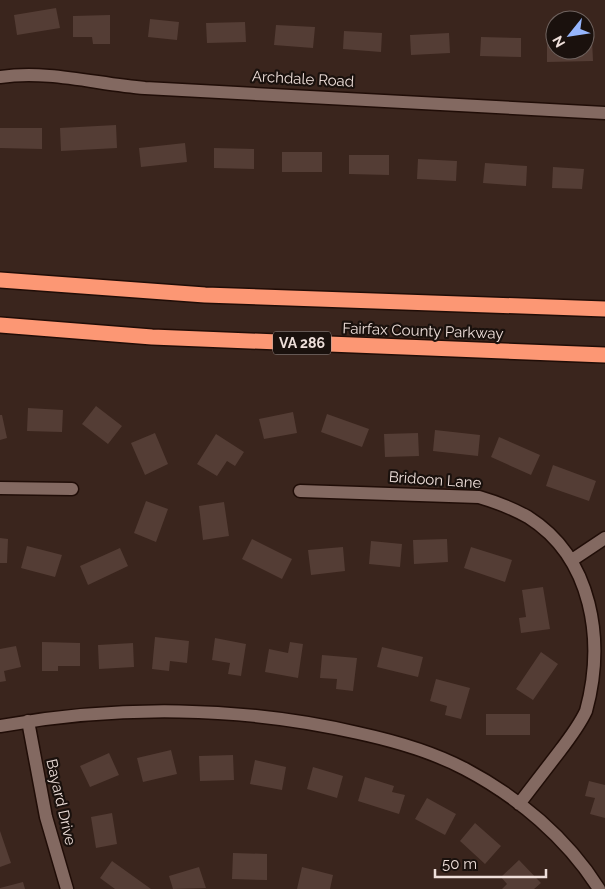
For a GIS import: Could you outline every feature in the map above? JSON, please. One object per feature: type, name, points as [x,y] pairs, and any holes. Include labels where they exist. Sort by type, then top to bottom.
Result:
[{"type":"highway","name":"Fairfax County Parkway","points":[[0,280],[205,295],[605,309]]},
{"type":"highway","name":"Fairfax County Parkway","points":[[0,325],[152,337],[605,355]]},
{"type":"street","name":"Archdale Road","points":[[0,77],[39,74],[145,88],[605,113]]},
{"type":"street","points":[[0,488],[72,489]]},
{"type":"street","name":"Bridoon Lane","points":[[300,491],[478,497],[503,505],[528,517],[561,545],[572,560],[587,584],[596,610],[600,638],[597,675],[586,712],[576,729],[520,804]]},
{"type":"street","points":[[572,560],[605,538]]},
{"type":"street","points":[[0,726],[68,716],[140,711],[200,712],[269,717],[338,728],[396,742],[425,751],[463,768],[493,785],[520,804],[552,831],[599,889]]},
{"type":"street","name":"Bayard Drive","points":[[28,721],[46,818],[67,889]]},
{"type":"building","points":[[56,8],[60,28],[17,35],[14,15]]},
{"type":"building","points":[[110,15],[110,44],[93,44],[92,37],[73,37],[73,16]]},
{"type":"building","points":[[150,19],[179,22],[177,40],[148,37]]},
{"type":"building","points":[[245,22],[246,42],[207,43],[206,23]]},
{"type":"building","points":[[276,25],[315,27],[313,48],[274,45]]},
{"type":"building","points":[[344,31],[382,33],[381,52],[343,49]]},
{"type":"building","points":[[449,33],[450,53],[411,55],[410,35]]},
{"type":"building","points":[[481,37],[521,38],[521,57],[480,56]]},
{"type":"building","points":[[547,60],[593,61],[547,62]]},
{"type":"building","points":[[116,125],[117,148],[61,151],[60,128]]},
{"type":"building","points":[[0,128],[42,128],[42,149],[0,148]]},
{"type":"building","points":[[185,143],[187,162],[141,167],[139,148]]},
{"type":"building","points":[[214,148],[254,149],[254,169],[214,168]]},
{"type":"building","points":[[282,152],[322,152],[322,172],[282,172]]},
{"type":"building","points":[[349,155],[389,155],[389,175],[349,174]]},
{"type":"building","points":[[418,159],[457,161],[456,181],[417,179]]},
{"type":"building","points":[[485,163],[527,166],[526,186],[483,183]]},
{"type":"building","points":[[553,167],[584,169],[582,189],[552,188]]},
{"type":"building","points":[[96,406],[122,426],[108,444],[82,424]]},
{"type":"building","points":[[28,408],[63,410],[62,432],[27,431]]},
{"type":"building","points":[[293,412],[297,433],[264,439],[259,419]]},
{"type":"building","points":[[327,414],[369,429],[362,447],[321,432]]},
{"type":"building","points":[[0,415],[2,415],[7,438],[0,440]]},
{"type":"building","points":[[435,430],[480,435],[478,456],[433,451]]},
{"type":"building","points":[[155,433],[168,464],[145,475],[131,443]]},
{"type":"building","points":[[418,433],[419,456],[385,457],[384,434]]},
{"type":"building","points":[[216,434],[244,452],[235,466],[227,461],[217,476],[197,464]]},
{"type":"building","points":[[499,437],[540,455],[531,475],[491,457]]},
{"type":"building","points":[[553,465],[596,481],[589,501],[546,486]]},
{"type":"building","points":[[146,501],[168,509],[156,542],[134,533]]},
{"type":"building","points":[[224,502],[229,536],[203,540],[199,506]]},
{"type":"building","points":[[0,538],[8,539],[7,563],[0,563]]},
{"type":"building","points":[[252,539],[292,559],[282,579],[242,559]]},
{"type":"building","points":[[447,539],[448,562],[414,564],[413,540]]},
{"type":"building","points":[[371,541],[402,544],[400,567],[369,564]]},
{"type":"building","points":[[27,546],[62,555],[55,577],[21,568]]},
{"type":"building","points":[[343,547],[345,571],[311,575],[308,550]]},
{"type":"building","points":[[471,547],[512,560],[505,582],[464,568]]},
{"type":"building","points":[[120,548],[128,566],[88,585],[80,566]]},
{"type":"building","points":[[543,587],[550,629],[521,633],[519,618],[526,617],[522,590]]},
{"type":"building","points":[[155,637],[189,641],[187,663],[170,661],[169,671],[152,669]]},
{"type":"building","points":[[215,638],[246,644],[241,676],[228,674],[230,663],[212,660]]},
{"type":"building","points":[[42,642],[80,643],[80,666],[58,666],[58,671],[42,671]]},
{"type":"building","points":[[290,642],[303,644],[298,678],[265,672],[269,649],[288,653]]},
{"type":"building","points":[[133,643],[134,667],[99,669],[98,645]]},
{"type":"building","points":[[16,646],[21,667],[4,671],[6,681],[0,682],[0,649]]},
{"type":"building","points":[[382,647],[423,657],[418,677],[377,667]]},
{"type":"building","points":[[541,652],[558,664],[533,700],[516,689]]},
{"type":"building","points":[[322,655],[357,658],[353,691],[336,689],[337,679],[320,678]]},
{"type":"building","points":[[436,679],[470,688],[461,719],[445,715],[447,706],[430,701]]},
{"type":"building","points":[[486,714],[530,714],[530,735],[486,735]]},
{"type":"building","points":[[171,750],[177,774],[143,782],[137,758]]},
{"type":"building","points":[[109,753],[119,775],[90,787],[80,766]]},
{"type":"building","points":[[233,755],[234,780],[200,781],[199,756]]},
{"type":"building","points":[[255,760],[286,767],[282,790],[250,784]]},
{"type":"building","points":[[313,767],[343,776],[337,798],[307,789]]},
{"type":"building","points":[[365,777],[394,786],[392,792],[405,795],[399,814],[358,801]]},
{"type":"building","points":[[589,781],[605,785],[605,818],[590,814],[595,798],[585,796]]},
{"type":"building","points":[[427,798],[456,814],[445,835],[415,819]]},
{"type":"building","points":[[112,813],[117,844],[96,848],[91,817]]},
{"type":"building","points":[[475,823],[501,846],[485,864],[460,841]]},
{"type":"building","points":[[0,831],[11,863],[0,867]]},
{"type":"building","points":[[233,853],[267,854],[267,880],[232,879]]},
{"type":"building","points":[[519,860],[541,883],[534,889],[502,889],[507,884],[501,877]]},
{"type":"building","points":[[112,861],[151,889],[115,889],[100,878]]},
{"type":"building","points":[[199,867],[206,888],[173,889],[169,876]]},
{"type":"building","points":[[302,867],[333,875],[330,889],[297,889]]},
{"type":"building","points":[[23,882],[25,889],[0,889],[0,888]]}]
